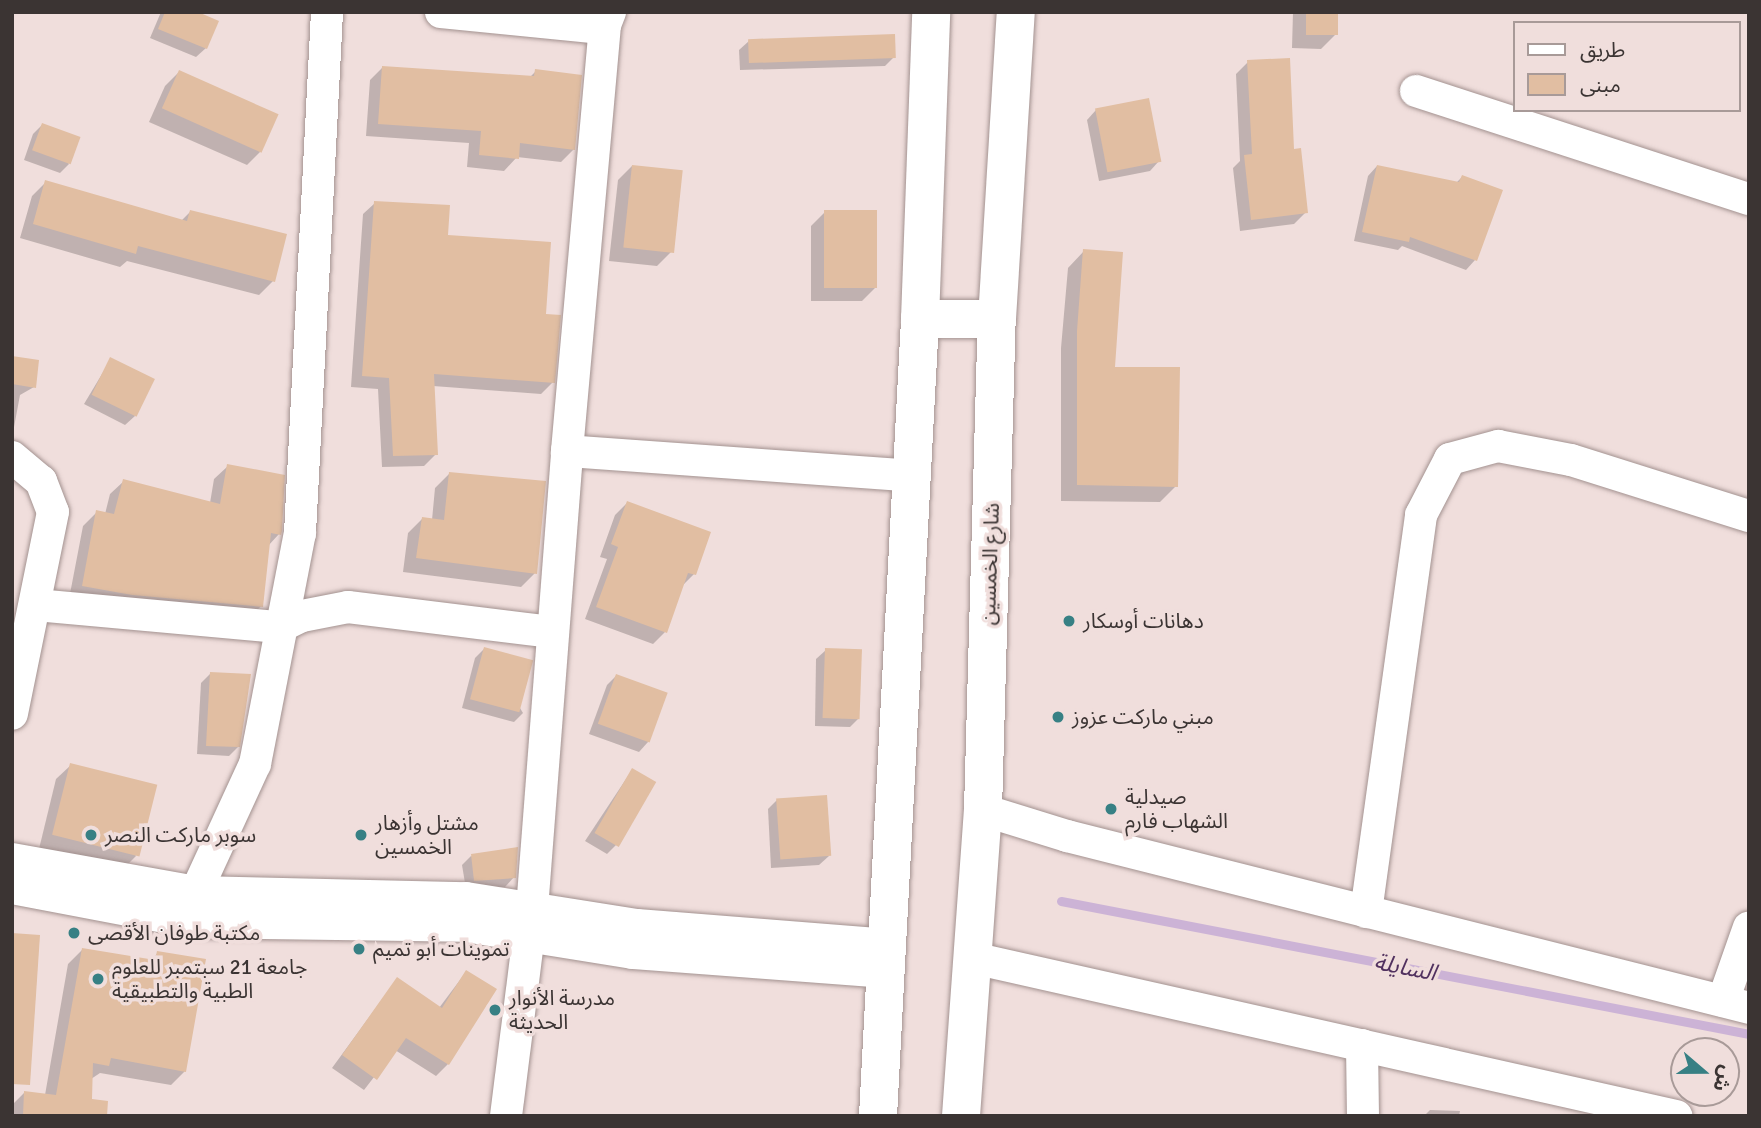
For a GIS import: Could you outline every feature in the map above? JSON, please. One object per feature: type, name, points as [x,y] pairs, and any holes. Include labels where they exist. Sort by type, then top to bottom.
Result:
[{"type":"main road","points":[[878,1116],[920,320],[931,12]]},
{"type":"main road","name":"شارع الخمسين","points":[[961,1116],[983,810],[997,319],[1017,12]]},
{"type":"main road","points":[[920,320],[997,319]]},
{"type":"street","points":[[196,892],[255,764],[279,626],[300,533],[327,12]]},
{"type":"street","points":[[441,12],[608,19],[551,632],[530,922],[506,1116]]},
{"type":"street","points":[[1416,91],[1749,199]]},
{"type":"street","points":[[1366,912],[1421,515],[1450,459],[1497,446],[1572,460],[1749,516]]},
{"type":"street","points":[[567,451],[912,476]]},
{"type":"street","points":[[12,457],[41,481],[53,512],[12,714]]},
{"type":"street","points":[[36,605],[279,626],[302,616],[348,607],[551,632]]},
{"type":"street","points":[[983,810],[1067,836],[1736,1004],[1749,928]]},
{"type":"street","points":[[12,859],[196,892],[467,898],[530,922]]},
{"type":"street","points":[[12,888],[191,922],[464,926],[530,922],[636,925],[888,958]]},
{"type":"street","points":[[973,958],[1676,1116]]},
{"type":"street","points":[[1362,1045],[1363,1116]]},
{"type":"building","points":[[165,12],[198,12],[219,21],[207,49],[158,29]]},
{"type":"building","points":[[1306,12],[1338,12],[1338,35],[1306,35]]},
{"type":"building","points":[[895,34],[896,58],[749,63],[748,39]]},
{"type":"building","points":[[1290,58],[1294,149],[1301,148],[1308,213],[1251,220],[1244,155],[1252,154],[1247,60]]},
{"type":"building","points":[[382,66],[534,76],[535,69],[582,75],[575,150],[520,143],[519,159],[479,155],[481,131],[378,124]]},
{"type":"building","points":[[179,70],[279,114],[261,153],[162,108]]},
{"type":"building","points":[[1149,98],[1161,162],[1107,172],[1095,108]]},
{"type":"building","points":[[42,123],[81,137],[71,164],[32,150]]},
{"type":"building","points":[[632,165],[683,170],[674,253],[623,248]]},
{"type":"building","points":[[1377,165],[1459,182],[1462,175],[1503,190],[1477,261],[1410,237],[1409,242],[1362,232]]},
{"type":"building","points":[[45,180],[187,221],[190,210],[287,234],[275,282],[138,246],[136,254],[33,224]]},
{"type":"building","points":[[374,201],[450,205],[448,235],[551,242],[546,314],[561,315],[555,383],[434,374],[438,455],[393,456],[389,378],[362,376]]},
{"type":"building","points":[[824,210],[877,210],[877,288],[824,288]]},
{"type":"building","points":[[1083,249],[1123,252],[1115,367],[1180,367],[1178,487],[1077,485],[1077,331]]},
{"type":"building","points":[[12,356],[39,360],[36,388],[12,384]]},
{"type":"building","points":[[110,357],[155,379],[137,417],[92,395]]},
{"type":"building","points":[[227,464],[285,475],[282,531],[281,535],[271,533],[263,607],[132,595],[82,586],[96,510],[114,514],[123,479],[220,504]]},
{"type":"building","points":[[449,472],[546,481],[537,574],[416,558],[422,517],[444,520]]},
{"type":"building","points":[[627,501],[711,532],[696,575],[688,573],[667,633],[596,607],[618,547],[611,544]]},
{"type":"building","points":[[484,647],[533,660],[519,712],[470,699]]},
{"type":"building","points":[[825,648],[862,649],[860,719],[823,718]]},
{"type":"building","points":[[210,672],[251,674],[240,747],[206,746]]},
{"type":"building","points":[[616,674],[668,693],[650,743],[598,724]]},
{"type":"building","points":[[70,763],[157,785],[139,857],[52,835]]},
{"type":"building","points":[[632,768],[656,782],[619,847],[594,833]]},
{"type":"building","points":[[827,795],[831,856],[780,859],[776,799]]},
{"type":"building","points":[[518,847],[516,878],[474,881],[471,854]]},
{"type":"building","points":[[12,933],[40,935],[30,1085],[12,1084]]},
{"type":"building","points":[[82,948],[155,960],[157,951],[206,959],[186,1072],[111,1058],[109,1066],[93,1063],[92,1099],[108,1101],[107,1116],[23,1116],[24,1091],[56,1095]]},
{"type":"building","points":[[466,970],[497,989],[449,1065],[406,1038],[377,1080],[342,1055],[397,977],[442,1008]]},
{"type":"waterway","name":"السايلة","points":[[1061,901],[1749,1034]]},
{"type":"place","name":"دهانات أوسكار","points":[[1069,621]]},
{"type":"place","name":"مبني ماركت عزوز","points":[[1058,717]]},
{"type":"place","name":"صيدلية الشهاب فارم","points":[[1111,809]]},
{"type":"place","name":"سوبر ماركت النصر","points":[[91,835]]},
{"type":"place","name":"مشتل وأزهار الخمسين","points":[[361,835]]},
{"type":"place","name":"مكتبة طوفان الأقصى","points":[[74,933]]},
{"type":"place","name":"تموينات أبو تميم","points":[[359,949]]},
{"type":"place","name":"جامعة 21 سبتمبر للعلوم الطبية والتطبيقية","points":[[98,979]]},
{"type":"place","name":"مدرسة الأنوار الحديثة","points":[[495,1010]]}]
